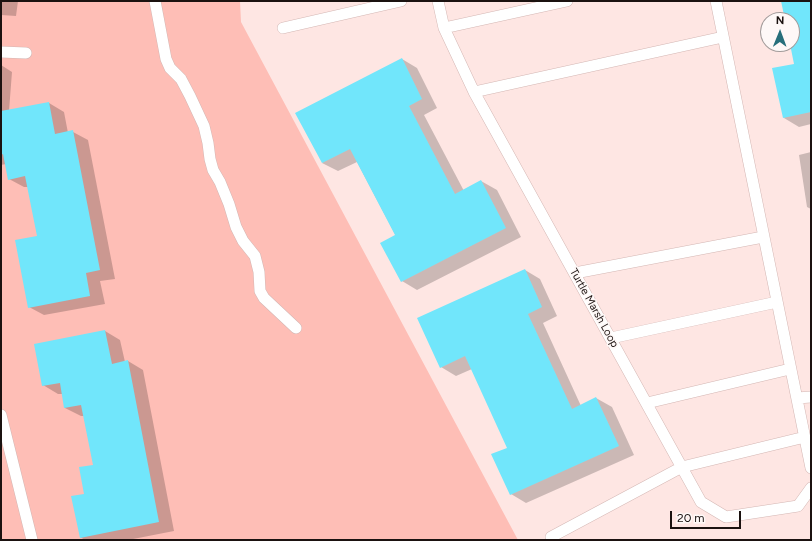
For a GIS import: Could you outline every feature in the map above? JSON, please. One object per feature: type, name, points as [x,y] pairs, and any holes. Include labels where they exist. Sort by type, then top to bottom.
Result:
[{"type":"lane","points":[[155,1],[166,59],[170,68],[181,79],[204,126],[213,170],[220,182],[229,204],[236,227],[243,241],[255,256],[259,272],[260,292],[264,298],[296,328]]},
{"type":"lane","points":[[283,28],[401,1]]},
{"type":"lane","name":"Turtle Marsh Loop","points":[[438,1],[444,28],[474,92],[701,502],[726,517],[798,506],[811,488]]},
{"type":"lane","points":[[444,28],[567,1]]},
{"type":"lane","points":[[716,1],[811,468]]},
{"type":"lane","points":[[474,92],[723,37]]},
{"type":"lane","points":[[1,52],[26,53]]},
{"type":"lane","points":[[575,273],[763,237]]},
{"type":"lane","points":[[611,338],[777,302]]},
{"type":"lane","points":[[646,403],[790,369]]},
{"type":"lane","points":[[797,398],[811,397]]},
{"type":"lane","points":[[1,415],[32,540]]},
{"type":"lane","points":[[551,537],[682,467],[805,437]]},
{"type":"shaded area","points":[[1,1],[240,1],[241,22],[518,540],[1,540]]},
{"type":"building","points":[[781,1],[811,1],[811,112],[783,118],[772,68],[794,64],[792,52],[800,52],[800,12],[783,12]]},
{"type":"building","points":[[402,58],[422,99],[409,106],[455,194],[481,180],[506,228],[401,282],[380,243],[395,235],[350,149],[322,163],[295,113]]},
{"type":"building","points":[[49,102],[55,134],[73,130],[100,270],[86,273],[90,296],[28,308],[15,240],[37,236],[25,176],[8,180],[3,154],[1,155],[1,111]]},
{"type":"building","points":[[525,269],[542,307],[528,314],[572,409],[596,397],[619,446],[510,495],[491,454],[507,448],[465,356],[440,368],[417,318]]},
{"type":"building","points":[[105,330],[112,364],[128,360],[159,522],[80,538],[71,496],[84,494],[79,467],[93,465],[81,405],[64,408],[60,383],[42,386],[34,344]]}]
